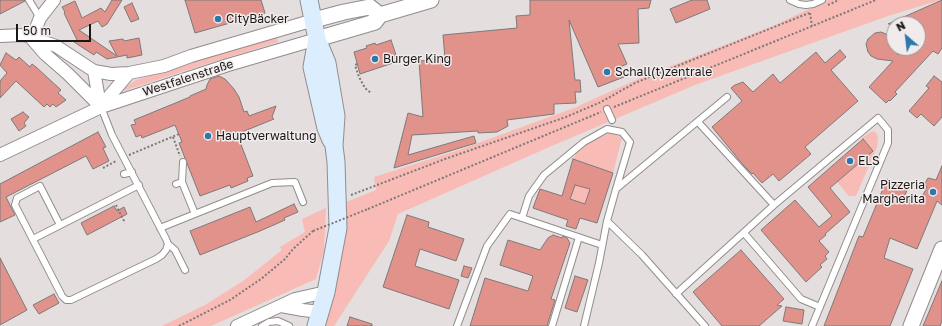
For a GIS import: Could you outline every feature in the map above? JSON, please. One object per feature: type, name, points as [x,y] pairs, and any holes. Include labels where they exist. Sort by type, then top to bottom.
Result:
[{"type":"main road","points":[[309,0],[317,39],[312,67],[326,128],[334,146],[336,162],[338,228],[326,292],[318,319]]},
{"type":"street","points":[[32,38],[40,18],[54,0]]},
{"type":"street","name":"Westfalenstraße","points":[[0,156],[100,107],[228,65],[375,22],[380,15],[431,0]]},
{"type":"street","name":"Westfalenstraße","points":[[94,71],[111,74],[129,73],[164,66],[191,56],[344,12],[370,7],[380,15]]},
{"type":"street","points":[[0,36],[16,34],[24,35],[56,46],[94,71],[100,107]]},
{"type":"street","points":[[32,38],[45,54],[68,74],[100,107]]},
{"type":"street","points":[[100,107],[129,73]]},
{"type":"street","points":[[911,326],[942,248]]},
{"type":"street","points":[[237,326],[295,299],[326,292]]},
{"type":"street","points":[[281,306],[303,310],[318,319]]},
{"type":"lane","points":[[29,0],[40,18]]},
{"type":"lane","points":[[790,0],[806,5],[822,0]]},
{"type":"lane","points":[[616,189],[727,97]]},
{"type":"lane","points":[[100,107],[112,135],[168,244],[175,250],[185,270]]},
{"type":"lane","points":[[607,110],[612,120]]},
{"type":"lane","points":[[676,294],[774,206],[878,118],[888,130],[888,144],[812,326]]},
{"type":"lane","points":[[698,122],[774,206]]},
{"type":"lane","points":[[522,218],[530,196],[544,175],[584,142],[607,129],[622,132],[630,142],[607,221],[584,326]]},
{"type":"lane","points":[[183,162],[179,183],[195,214]]},
{"type":"lane","points":[[124,174],[132,172]]},
{"type":"lane","points":[[160,228],[272,182],[295,182],[303,202]]},
{"type":"lane","points":[[33,239],[139,185]]},
{"type":"lane","points":[[60,225],[40,186],[17,198],[15,205],[62,296],[66,300],[71,300],[156,259],[163,253],[168,244]]},
{"type":"lane","points":[[457,326],[487,246],[510,214],[602,246]]},
{"type":"lane","points":[[607,221],[642,255],[705,326]]},
{"type":"lane","points":[[744,233],[801,299],[820,306]]},
{"type":"lane","points":[[552,326],[579,237]]},
{"type":"lane","points":[[262,326],[269,322],[278,321],[289,326]]},
{"type":"path","points":[[825,6],[839,0]]},
{"type":"path","points":[[179,326],[230,300],[261,279],[313,231],[876,0]]},
{"type":"path","points":[[337,200],[445,159],[566,117],[601,102],[634,83],[810,13],[812,26]]},
{"type":"path","points":[[357,64],[355,65],[359,77],[365,88],[371,92]]},
{"type":"path","points":[[103,168],[124,157],[179,134]]},
{"type":"path","points":[[173,137],[183,162]]},
{"type":"path","points":[[113,199],[125,223]]},
{"type":"shaded area","points":[[828,0],[940,0],[886,16],[695,85],[398,214],[389,241],[334,326],[325,326],[345,234],[344,203],[376,190],[374,177],[459,150],[574,108],[638,79],[773,26]]},
{"type":"shaded area","points":[[276,35],[278,42],[117,93],[136,80],[183,63]]},
{"type":"shaded area","points":[[872,131],[876,132],[878,137],[877,147],[856,196],[849,196],[837,182],[873,151],[862,138]]},
{"type":"shaded area","points":[[614,132],[622,138],[613,173],[597,168],[584,208],[573,216],[577,201],[570,199],[575,185],[582,187],[589,164],[573,159],[578,150],[598,137]]},
{"type":"shaded area","points":[[326,208],[324,251],[316,279],[211,326],[162,326],[205,305],[243,281],[282,250],[280,247],[305,232],[302,219]]},
{"type":"building","points":[[0,0],[25,0],[25,1],[0,14]]},
{"type":"building","points":[[112,0],[122,0],[107,24],[102,27],[98,21],[79,30],[117,56],[109,41],[123,39],[124,41],[139,38],[142,55],[127,58],[127,55],[107,59],[96,52],[94,55],[74,42],[77,40],[62,7],[75,1],[82,18],[101,8],[105,12]]},
{"type":"building","name":"CityBäcker","points":[[185,0],[261,0],[265,13],[195,33]]},
{"type":"building","points":[[530,0],[651,0],[649,8],[638,9],[639,43],[618,44],[627,64],[620,67],[624,77],[598,87],[569,20],[575,80],[580,80],[581,92],[575,92],[576,103],[554,104],[554,114],[507,120],[508,126],[497,132],[478,133],[478,131],[412,135],[408,155],[474,136],[476,143],[394,168],[408,113],[423,117],[419,61],[445,59],[443,35],[517,28],[516,16],[530,15]]},
{"type":"building","points":[[692,0],[707,0],[710,9],[676,23],[670,9]]},
{"type":"building","points":[[942,0],[942,48],[938,54],[933,51],[895,92],[897,94],[886,103],[869,87],[893,61],[877,59],[871,56],[868,52],[866,44],[868,39],[875,33],[881,32],[886,34],[886,56],[926,56],[926,16],[906,16]]},
{"type":"building","points":[[132,3],[139,19],[131,22],[124,7]]},
{"type":"building","name":"Burger King","points":[[391,40],[396,55],[394,55],[396,62],[360,74],[354,52],[367,48],[366,46],[375,43],[376,45]]},
{"type":"building","points":[[840,50],[846,57],[831,70],[858,101],[805,147],[811,154],[779,181],[773,174],[762,183],[744,166],[712,127],[742,101],[731,88],[743,82],[753,92],[773,74],[780,83],[816,52],[825,63]]},
{"type":"building","points":[[6,53],[16,60],[19,57],[30,67],[32,64],[36,67],[61,90],[58,93],[66,100],[56,107],[53,104],[50,107],[47,104],[44,107],[16,81],[0,98],[0,81],[7,73],[0,65]]},
{"type":"building","name":"Hauptverwaltung","points":[[219,76],[225,79],[234,89],[239,97],[244,112],[247,111],[249,116],[276,106],[272,117],[274,119],[237,134],[253,176],[247,178],[248,181],[231,188],[230,185],[200,196],[179,143],[182,142],[175,125],[142,138],[141,135],[136,137],[131,125],[136,124],[134,120],[206,89],[210,79]]},
{"type":"building","points":[[934,76],[942,82],[942,117],[934,126],[921,114],[917,118],[909,111],[929,88],[926,86]]},
{"type":"building","points":[[23,112],[29,117],[24,123],[26,126],[19,131],[11,119]]},
{"type":"building","points":[[98,132],[106,147],[103,148],[109,161],[93,169],[86,156],[6,197],[15,215],[0,222],[0,184]]},
{"type":"building","points":[[863,139],[873,151],[830,188],[850,212],[819,241],[829,252],[825,256],[827,259],[820,265],[822,267],[806,282],[761,230],[795,200],[819,227],[832,216],[808,187]]},
{"type":"building","points":[[573,159],[613,173],[597,223],[580,218],[576,229],[566,226],[568,220],[533,208],[540,189],[562,196]],"holes":[[[575,185],[590,189],[585,204],[570,199]]]},
{"type":"building","points":[[942,166],[942,205],[937,201],[917,249],[890,238],[884,258],[913,269],[890,326],[824,326],[859,236],[863,237],[887,179],[908,188],[905,195],[920,201],[927,187],[924,185],[928,178],[936,180]]},
{"type":"building","points":[[294,204],[298,212],[284,218],[285,220],[200,255],[190,231],[250,207],[256,222]]},
{"type":"building","points":[[114,206],[117,211],[124,207],[127,214],[87,235],[81,223]]},
{"type":"building","points":[[407,215],[429,222],[428,227],[464,239],[456,261],[420,249],[415,266],[459,280],[449,309],[383,287]]},
{"type":"building","points":[[553,235],[562,238],[563,236],[567,238],[570,243],[551,299],[555,300],[547,326],[470,326],[485,278],[528,291],[533,276],[500,265],[508,240],[540,250],[548,238]]},
{"type":"building","points":[[741,250],[784,299],[777,305],[782,306],[759,326],[722,326],[693,292]]},
{"type":"building","points":[[0,258],[27,310],[0,325]]},
{"type":"building","points":[[464,266],[472,268],[468,278],[461,276]]},
{"type":"building","points":[[575,276],[588,280],[577,312],[565,308]]},
{"type":"building","points":[[942,281],[942,321],[940,326],[923,326]]},
{"type":"building","points":[[54,294],[59,303],[39,314],[33,305]]},
{"type":"building","points":[[786,307],[804,310],[802,324],[783,321]]},
{"type":"building","points":[[350,317],[372,324],[372,326],[347,326]]},
{"type":"place","name":"CityBäcker","points":[[218,19]]},
{"type":"place","name":"Burger King","points":[[375,59]]},
{"type":"place","name":"Schall(t)zentrale","points":[[607,72]]},
{"type":"place","name":"Hauptverwaltung","points":[[208,136]]},
{"type":"place","name":"ELS","points":[[850,161]]},
{"type":"place","name":"Pizzeria Margherita","points":[[933,192]]}]
